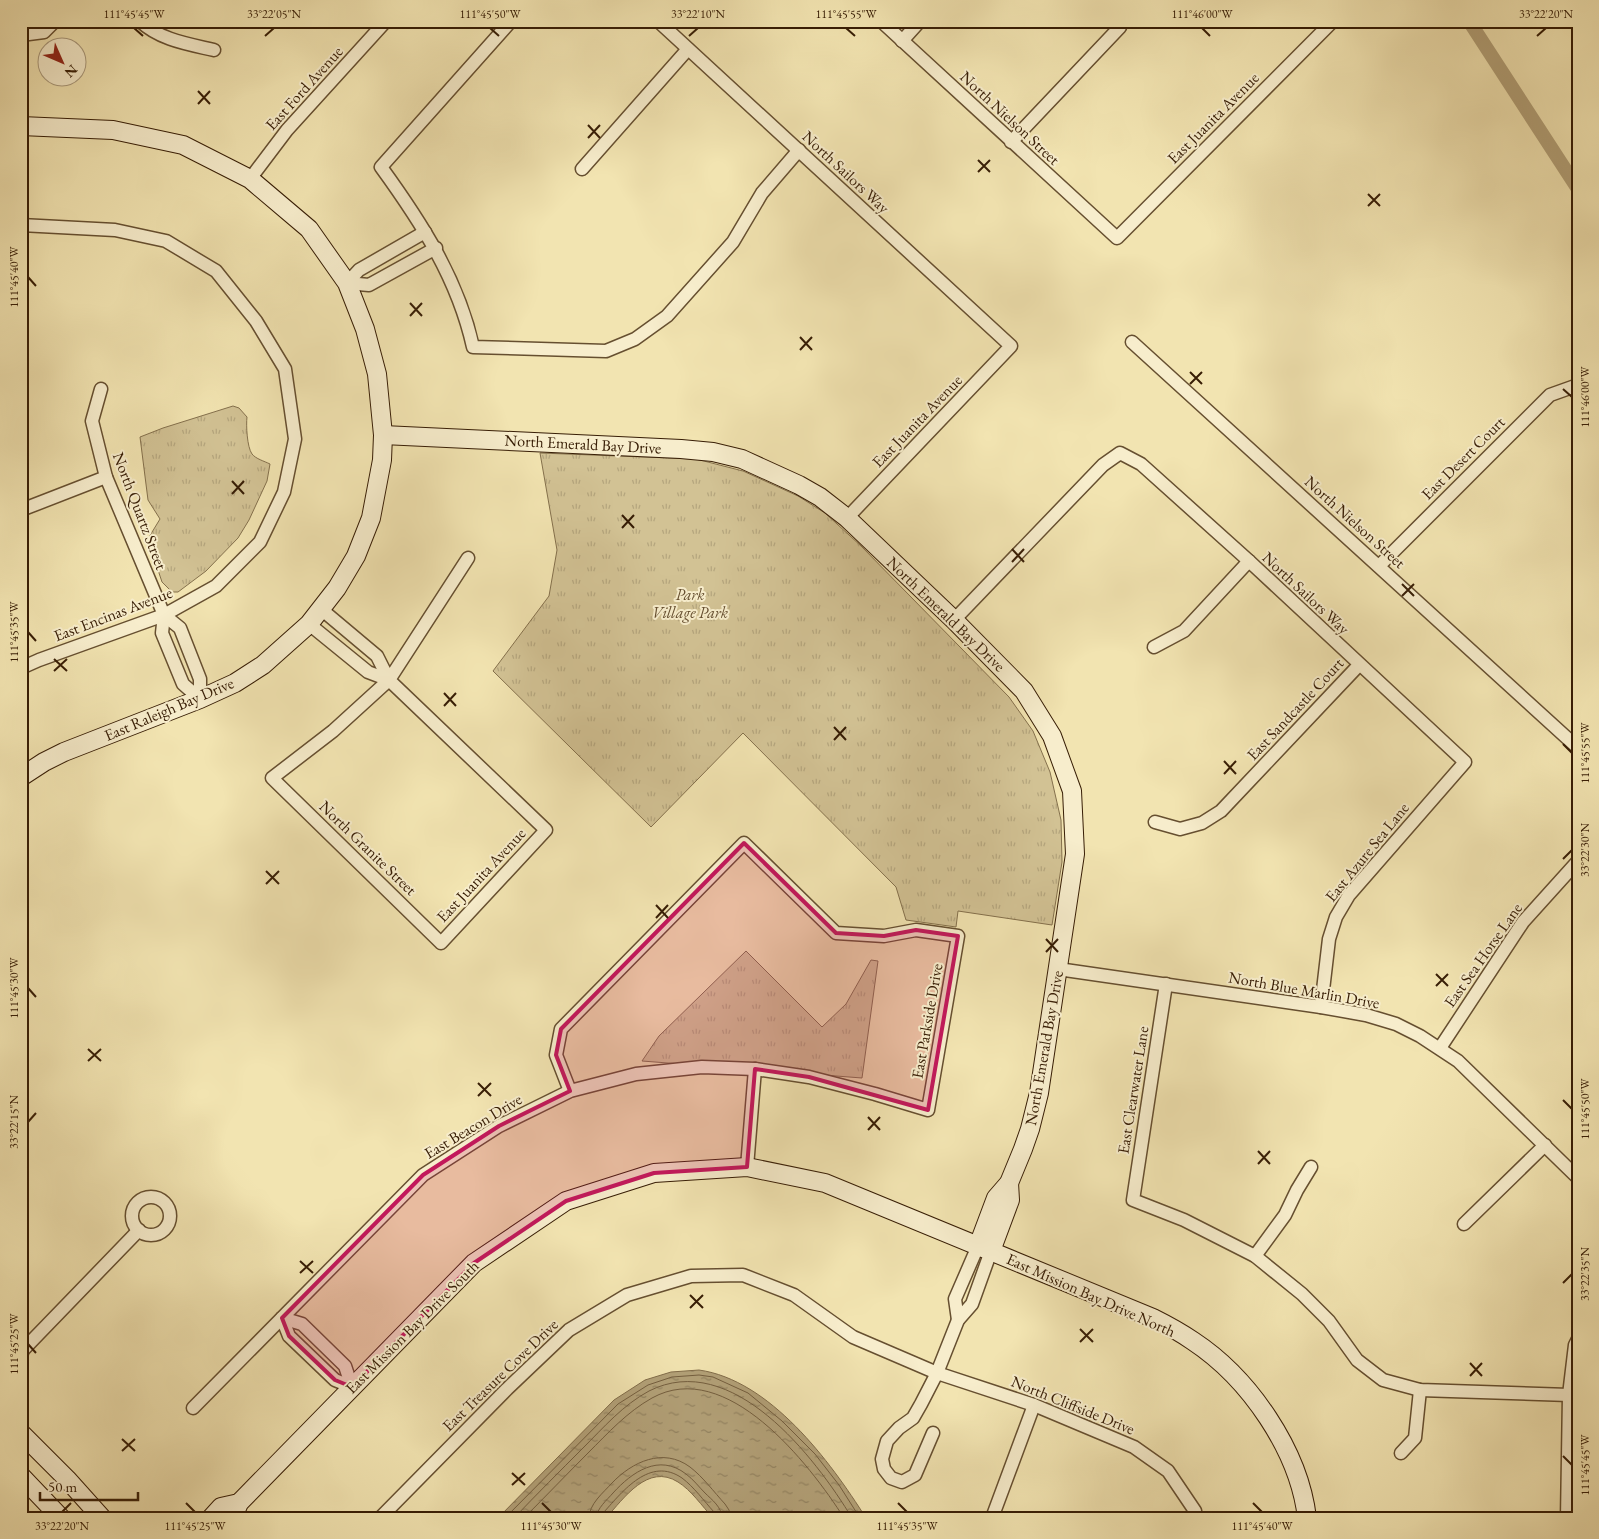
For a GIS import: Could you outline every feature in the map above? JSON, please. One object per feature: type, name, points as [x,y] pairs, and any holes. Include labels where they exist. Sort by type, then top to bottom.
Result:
[{"type":"street","points":[[21,35],[44,32],[55,21]]},
{"type":"street","points":[[140,21],[170,39],[214,50]]},
{"type":"street","name":"East Ford Avenue","points":[[250,179],[287,130],[386,21]]},
{"type":"street","points":[[511,21],[381,167],[436,248],[470,330],[474,347],[606,351],[635,340],[667,316],[733,242],[762,193],[799,150]]},
{"type":"street","name":"North Sailors Way","points":[[658,21],[1011,346]]},
{"type":"street","name":"North Nielson Street","points":[[881,21],[1117,238]]},
{"type":"street","points":[[902,41],[920,21]]},
{"type":"street","name":"East Juanita Avenue","points":[[1117,238],[1333,21]]},
{"type":"street","points":[[1011,142],[1120,26]]},
{"type":"street","points":[[582,170],[688,49]]},
{"type":"street","name":"East Raleigh Bay Drive","points":[[21,126],[113,130],[183,145],[250,179],[309,229],[347,283],[365,329],[377,374],[382,436],[382,460],[371,518],[356,556],[337,588],[309,624],[263,664],[235,683],[200,699],[64,752],[21,777]]},
{"type":"street","name":"East Encinas Avenue","points":[[21,225],[115,230],[166,241],[216,271],[256,321],[285,369],[295,439],[284,492],[260,542],[216,586],[164,615],[21,668]]},
{"type":"street","points":[[347,283],[359,270],[425,232]]},
{"type":"street","points":[[347,283],[369,285],[436,248]]},
{"type":"street","name":"North Nielson Street","points":[[1132,342],[1578,748]]},
{"type":"street","name":"East Juanita Avenue","points":[[847,518],[1011,346]]},
{"type":"street","name":"East Desert Court","points":[[1379,566],[1550,395],[1578,385]]},
{"type":"street","name":"North Quartz Street","points":[[101,388],[92,422],[106,477],[164,615],[180,628],[200,679],[200,699]]},
{"type":"street","name":"North Emerald Bay Drive","points":[[382,436],[672,448],[713,452],[742,459],[799,485],[820,497],[847,518],[1024,690],[1052,736],[1072,791],[1075,854],[1037,1101],[1030,1129],[1009,1183],[996,1198],[984,1248],[955,1298],[958,1320],[938,1373],[913,1418],[899,1428],[887,1441],[882,1459],[884,1469],[891,1478],[902,1482],[915,1475],[933,1433]]},
{"type":"street","name":"North Sailors Way","points":[[954,620],[1103,465],[1120,453],[1141,464],[1465,762]]},
{"type":"street","points":[[21,510],[106,477]]},
{"type":"street","points":[[389,680],[468,558]]},
{"type":"street","points":[[1154,648],[1184,631],[1249,562]]},
{"type":"street","points":[[321,609],[377,656],[389,680]]},
{"type":"street","name":"North Quartz Street","points":[[164,615],[162,633],[183,684],[200,699]]},
{"type":"street","points":[[309,624],[368,672],[389,680]]},
{"type":"street","name":"East Sandcastle Court","points":[[1155,822],[1180,830],[1202,823],[1221,811],[1359,665]]},
{"type":"street","name":"East Juanita Avenue","points":[[389,680],[546,830],[441,942]]},
{"type":"street","name":"North Granite Street","points":[[389,680],[334,731],[272,778],[441,942]]},
{"type":"street","name":"East Azure Sea Lane","points":[[1321,1007],[1329,939],[1336,917],[1349,895],[1465,762]]},
{"type":"street","name":"East Parkside Drive","points":[[570,1090],[556,1055],[561,1029],[744,843],[836,933],[884,936],[916,930],[958,936],[928,1110]]},
{"type":"street","name":"East Sea Horse Lane","points":[[1440,1048],[1523,922],[1578,861]]},
{"type":"street","name":"North Blue Marlin Drive","points":[[1058,969],[1321,1007],[1366,1015],[1396,1024],[1440,1048],[1458,1061],[1578,1178]]},
{"type":"street","name":"East Clearwater Lane","points":[[1166,984],[1133,1200],[1184,1220],[1255,1256]]},
{"type":"street","name":"East Beacon Drive","points":[[192,1408],[423,1175],[499,1126],[570,1090],[636,1074],[702,1067],[755,1069],[809,1077],[928,1110]]},
{"type":"street","points":[[747,1167],[755,1069]]},
{"type":"street","points":[[1464,1224],[1545,1145]]},
{"type":"street","name":"East Mission Bay Drive South","points":[[211,1518],[221,1507],[236,1510],[352,1387],[474,1263],[566,1201],[654,1173],[747,1167],[825,1183],[984,1248]]},
{"type":"street","points":[[1311,1167],[1285,1215],[1255,1256],[1302,1294],[1322,1314],[1357,1360],[1383,1380],[1420,1390],[1569,1394]]},
{"type":"street","points":[[22,1352],[139,1230]]},
{"type":"street","name":"East Mission Bay Drive North","points":[[984,1248],[1153,1318],[1194,1342],[1216,1359],[1251,1395],[1281,1441],[1293,1465],[1307,1518]]},
{"type":"street","name":"East Treasure Cove Drive","points":[[380,1518],[507,1389],[569,1330],[627,1296],[691,1276],[743,1275],[794,1295],[853,1336],[938,1373]]},
{"type":"street","points":[[282,1318],[302,1324],[339,1360],[345,1366],[352,1387]]},
{"type":"street","points":[[1567,1518],[1569,1394],[1575,1345],[1578,1339]]},
{"type":"street","name":"North Cliffside Drive","points":[[938,1373],[1034,1405],[1134,1447],[1168,1471],[1195,1511],[1196,1518]]},
{"type":"street","points":[[1401,1453],[1415,1438],[1420,1390]]},
{"type":"street","points":[[992,1518],[1034,1405]]},
{"type":"street","points":[[21,1433],[67,1478],[102,1518]]},
{"type":"street","points":[[21,1476],[61,1518]]},
{"type":"highlighted area","points":[[744,843],[836,933],[884,936],[916,930],[958,936],[928,1110],[809,1077],[755,1069],[747,1167],[654,1173],[566,1201],[474,1263],[352,1387],[335,1380],[289,1336],[282,1318],[423,1175],[499,1126],[570,1091],[556,1055],[561,1029]]},
{"type":"green space","points":[[233,406],[239,408],[247,417],[250,451],[258,459],[270,464],[267,481],[249,520],[238,538],[206,571],[178,592],[172,592],[162,582],[146,542],[160,519],[148,500],[140,437]]},
{"type":"green space","name":"Park Village Park","points":[[540,453],[696,459],[743,471],[798,496],[825,513],[861,546],[1009,697],[1033,731],[1050,772],[1061,820],[1062,862],[1052,925],[958,911],[956,927],[906,920],[896,887],[743,733],[651,827],[493,671],[549,596],[557,550]]},
{"type":"green space","points":[[746,951],[822,1027],[846,1004],[871,960],[878,961],[862,1078],[642,1061],[659,1036]]},
{"type":"water","points":[[699,1370],[725,1377],[750,1389],[774,1406],[796,1426],[835,1472],[866,1518],[713,1518],[683,1485],[667,1477],[657,1477],[638,1485],[606,1518],[498,1518],[614,1400],[645,1380],[671,1372]]},
{"type":"waterway","points":[[1469,21],[1578,189]]}]
